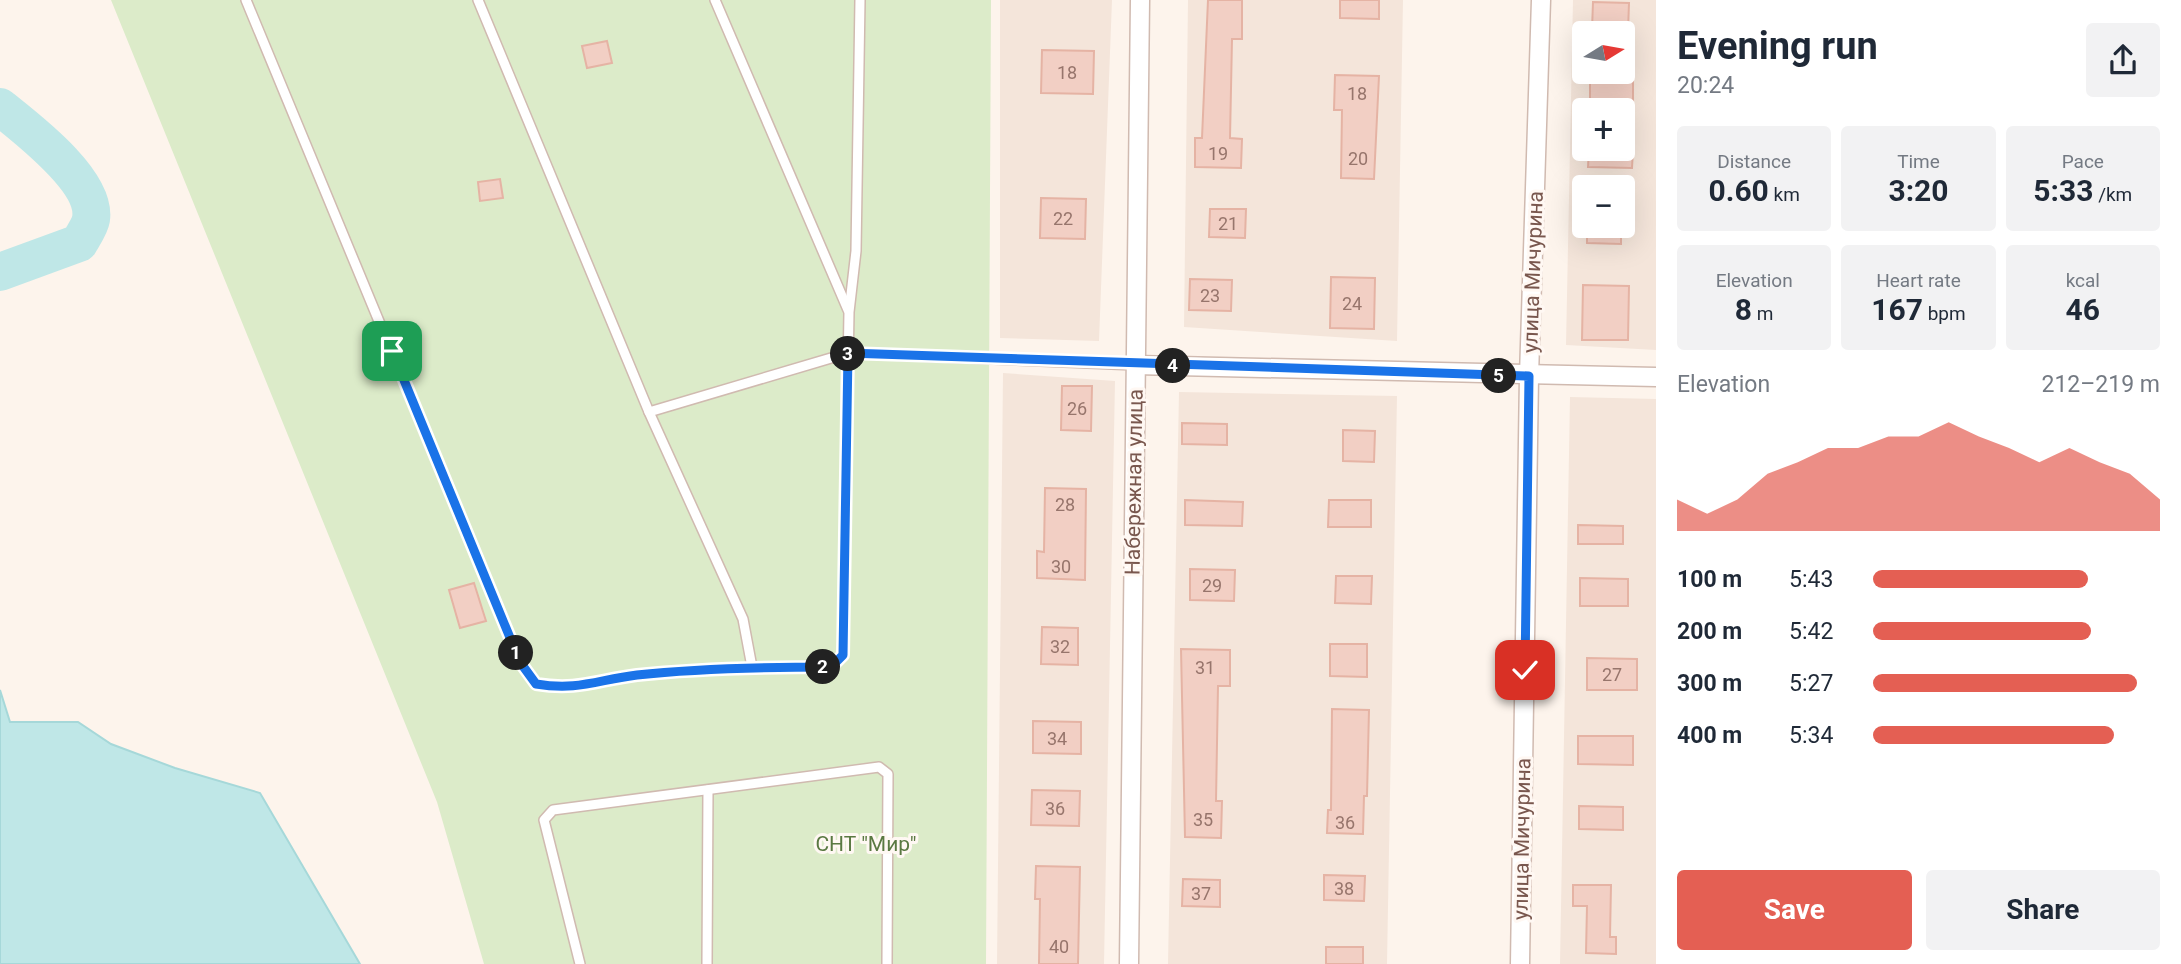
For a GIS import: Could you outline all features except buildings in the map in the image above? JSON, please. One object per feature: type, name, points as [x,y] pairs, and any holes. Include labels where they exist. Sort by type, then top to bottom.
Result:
[{"type":"street","name":"Набережная улица","points":[[1129,964],[1140,0]]},
{"type":"street","name":"улица Мичурина","points":[[1520,964],[1529,376],[1541,0]]},
{"type":"street","points":[[1135,365],[1656,377]]},
{"type":"lane","points":[[246,0],[520,662],[536,684],[565,689],[635,676],[752,667],[831,667],[843,655],[849,312],[856,251],[860,0]]},
{"type":"lane","points":[[478,0],[649,412],[743,619],[752,667]]},
{"type":"lane","points":[[715,0],[849,312]]},
{"type":"lane","points":[[649,412],[848,353],[1135,365]]},
{"type":"lane","points":[[580,964],[544,820],[553,810],[878,767],[888,774],[887,964]]},
{"type":"lane","points":[[707,964],[708,790]]},
{"type":"shaded area","points":[[1000,0],[1112,0],[1099,341],[1000,338]]},
{"type":"shaded area","points":[[1188,0],[1403,0],[1397,341],[1184,327]]},
{"type":"shaded area","points":[[1573,0],[1656,0],[1656,350],[1566,345],[1572,49],[1572,84],[1635,84],[1635,21],[1573,21]]},
{"type":"shaded area","points":[[1003,373],[1115,381],[1104,964],[997,964]]},
{"type":"shaded area","points":[[1179,392],[1397,396],[1387,964],[1168,964]]},
{"type":"shaded area","points":[[1570,397],[1656,399],[1656,964],[1560,964]]},
{"type":"green space","name":"СНТ \"Мир\"","points":[[111,0],[991,0],[986,964],[484,964],[437,802]]},
{"type":"water","points":[[0,690],[10,722],[78,722],[111,744],[175,768],[260,793],[360,964],[0,964]]},
{"type":"waterway","points":[[0,107],[42,142],[72,172],[90,204],[91,219],[79,243],[0,272]]},
{"type":"route","points":[[392,351],[520,662],[536,684],[565,689],[635,676],[752,667],[831,667],[843,655],[848,353],[1135,365],[1529,376],[1525,670]]}]
